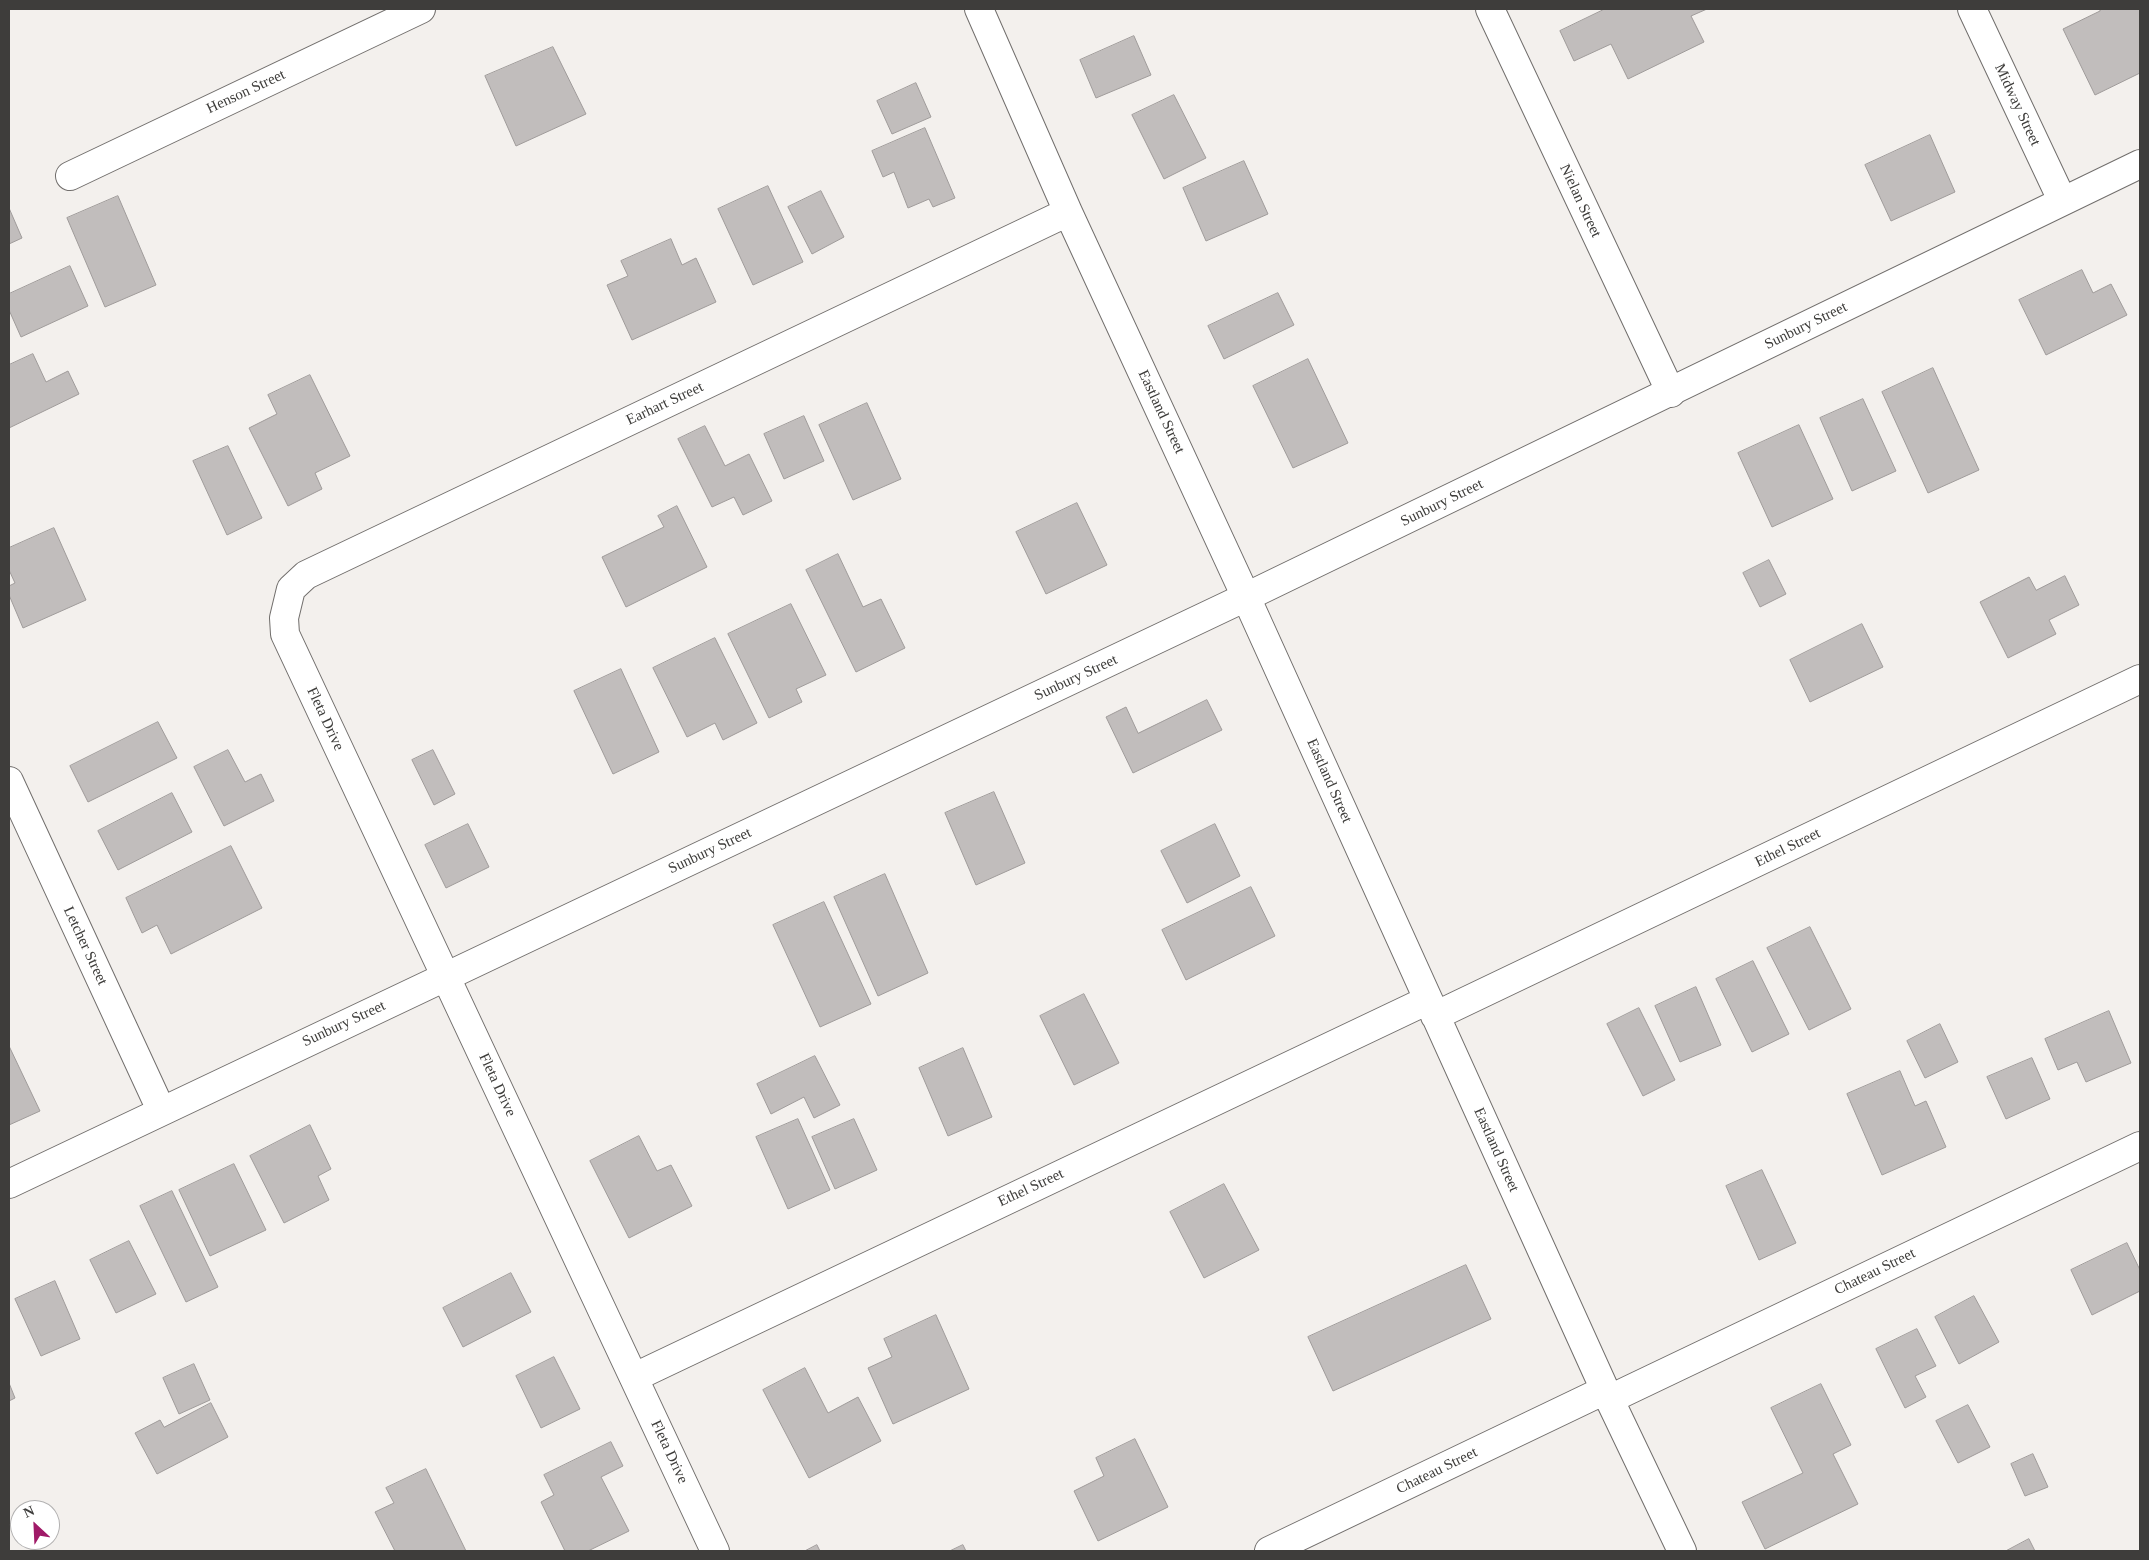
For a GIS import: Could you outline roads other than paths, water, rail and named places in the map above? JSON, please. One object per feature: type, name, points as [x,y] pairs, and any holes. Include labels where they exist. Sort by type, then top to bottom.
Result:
[{"type":"street","name":"Henson Street","points":[[70,176],[421,9]]},
{"type":"street","name":"Eastland Street","points":[[980,9],[1068,212],[1246,597],[1608,1395],[1682,1551]]},
{"type":"street","name":"Nielan Street","points":[[1490,9],[1670,393]]},
{"type":"street","name":"Midway Street","points":[[1972,9],[2062,200]]},
{"type":"street","name":"Sunbury Street","points":[[9,1184],[161,1110],[446,977],[1246,597],[1670,393],[2062,200],[2140,164]]},
{"type":"street","name":"Earhart Street","points":[[284,618],[291,589],[306,575],[1068,212]]},
{"type":"street","name":"Fleta Drive","points":[[284,618],[285,634],[635,1376],[715,1551]]},
{"type":"street","name":"Ethel Street","points":[[635,1376],[2140,680]]},
{"type":"street","name":"Letcher Street","points":[[9,781],[161,1110]]},
{"type":"street","name":"Chateau Street","points":[[1269,1551],[2140,1146]]}]
